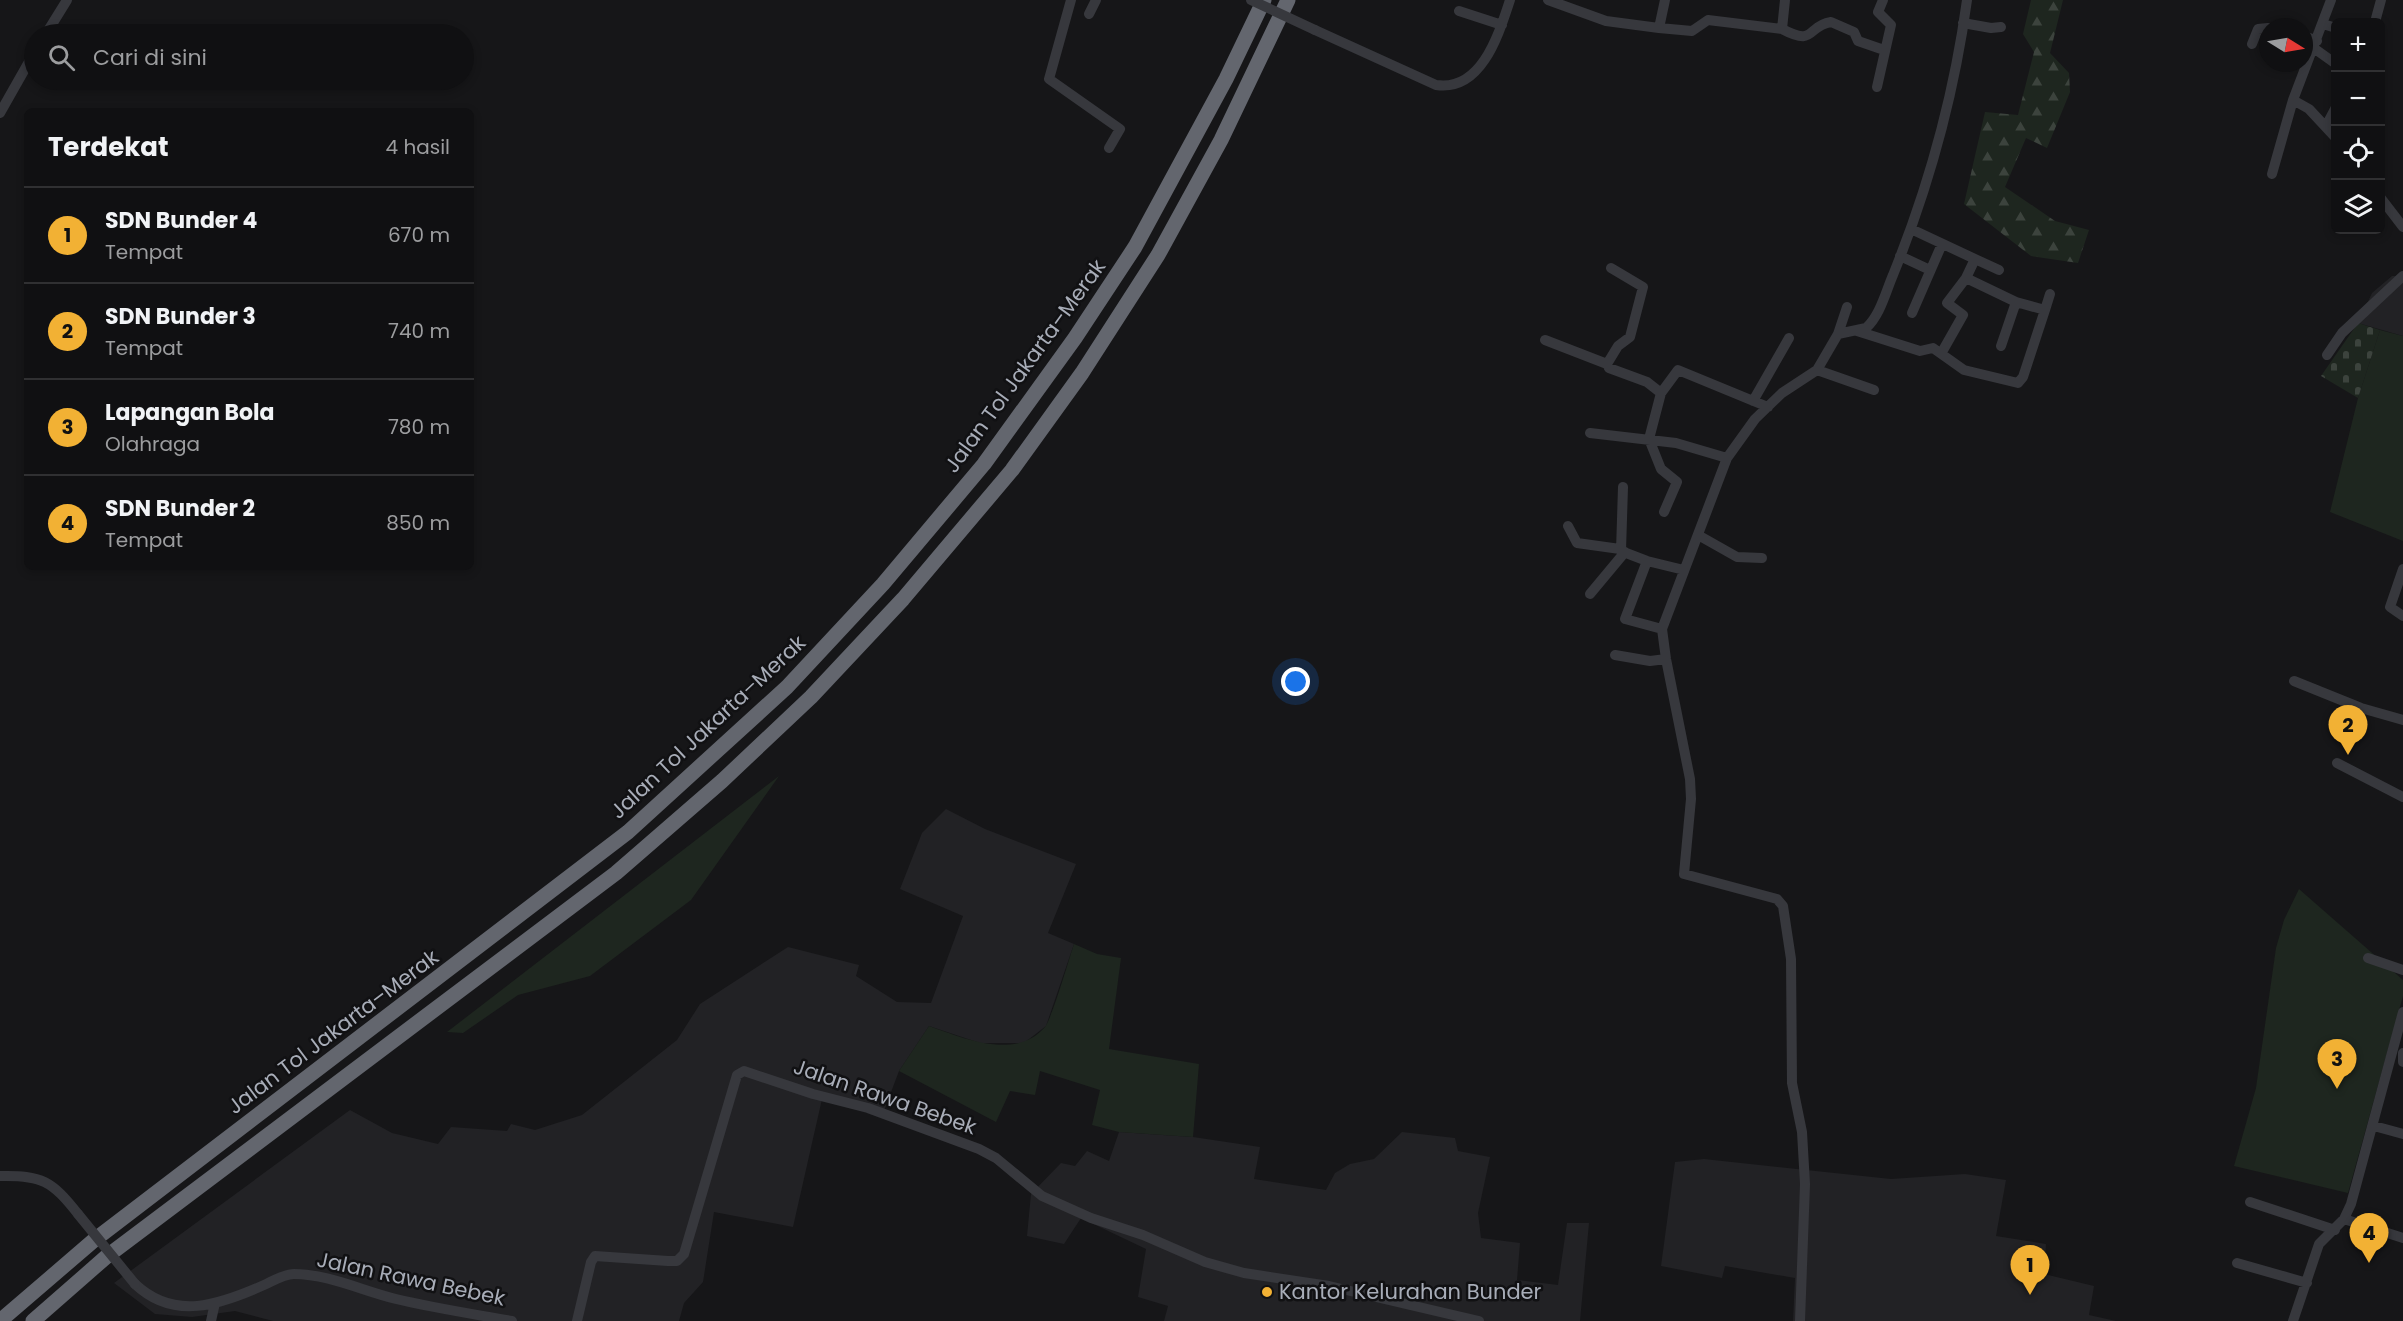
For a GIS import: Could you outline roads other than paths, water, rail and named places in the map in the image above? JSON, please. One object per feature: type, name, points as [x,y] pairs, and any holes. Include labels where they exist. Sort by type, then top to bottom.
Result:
[{"type":"highway","name":"Jalan Tol Jakarta–Merak","points":[[0,1321],[93,1241],[628,832],[787,687],[884,584],[984,464],[1075,338],[1135,246],[1226,80],[1264,0]]},
{"type":"highway","name":"Jalan Tol Jakarta–Merak","points":[[33,1321],[106,1257],[616,873],[722,781],[810,697],[903,599],[1012,471],[1082,373],[1158,255],[1187,203],[1221,140],[1288,0]]},
{"type":"street","points":[[52,24],[67,0]]},
{"type":"street","points":[[1071,0],[1049,79],[1120,129],[1109,148]]},
{"type":"street","points":[[1089,14],[1096,0]]},
{"type":"street","points":[[1251,0],[1444,86],[1463,81],[1488,54],[1502,25],[1510,0]]},
{"type":"street","points":[[1548,0],[1606,21],[1692,31],[1710,20],[1782,29],[1795,36],[1807,37],[1831,22],[1854,32],[1858,42],[1884,50]]},
{"type":"street","points":[[1659,28],[1665,0]]},
{"type":"street","points":[[1782,29],[1785,0]]},
{"type":"street","points":[[1877,87],[1891,25],[1878,12],[1883,0]]},
{"type":"street","points":[[1838,334],[1866,328],[1874,319],[1911,229],[1948,111],[1967,0]]},
{"type":"street","points":[[2272,174],[2293,100],[2316,45],[2331,0]]},
{"type":"street","points":[[2376,18],[2381,0]]},
{"type":"street","points":[[1459,11],[1502,25]]},
{"type":"street","points":[[1963,23],[1991,28],[2001,27]]},
{"type":"street","points":[[2323,24],[2331,26]]},
{"type":"street","points":[[2252,44],[2259,29]]},
{"type":"street","points":[[2313,43],[2331,59]]},
{"type":"street","points":[[0,113],[24,71]]},
{"type":"street","points":[[2293,100],[2309,109],[2331,132]]},
{"type":"street","points":[[2326,126],[2331,116]]},
{"type":"street","points":[[2385,204],[2403,227]]},
{"type":"street","points":[[1911,229],[1999,270]]},
{"type":"street","points":[[1912,314],[1942,244]]},
{"type":"street","points":[[1900,256],[1930,270]]},
{"type":"street","points":[[1942,352],[1962,315],[1947,303],[1966,278],[1975,259]]},
{"type":"street","points":[[1607,364],[1618,346],[1630,336],[1643,287],[1611,268]]},
{"type":"street","points":[[2327,355],[2342,333],[2403,276]]},
{"type":"street","points":[[1966,278],[2016,302],[2044,310]]},
{"type":"street","points":[[1857,331],[1920,351],[1933,348],[1942,352],[1956,366],[1964,370],[2018,383],[2023,377],[2050,294]]},
{"type":"street","points":[[2001,346],[2016,302]]},
{"type":"street","points":[[1800,1321],[1805,1184],[1802,1132],[1792,1083],[1791,959],[1783,906],[1777,899],[1684,874],[1691,799],[1690,778],[1662,629],[1726,458],[1746,430],[1782,393],[1817,370],[1838,334],[1847,307]]},
{"type":"street","points":[[1753,401],[1789,338]]},
{"type":"street","points":[[1545,340],[1607,364],[1619,373],[1647,382],[1661,393]]},
{"type":"street","points":[[1664,512],[1677,482],[1661,469],[1649,438],[1661,393],[1678,370],[1768,407]]},
{"type":"street","points":[[1817,370],[1874,390]]},
{"type":"street","points":[[1590,433],[1649,438],[1676,443],[1726,458]]},
{"type":"street","points":[[1590,594],[1622,550],[1623,487]]},
{"type":"street","points":[[1568,526],[1577,543],[1622,550],[1647,561],[1684,570]]},
{"type":"street","points":[[1698,535],[1737,557],[1762,558]]},
{"type":"street","points":[[1647,561],[1625,619],[1662,629]]},
{"type":"street","points":[[2403,569],[2390,608],[2403,616]]},
{"type":"street","points":[[1615,655],[1650,661],[1666,659]]},
{"type":"street","points":[[2294,681],[2361,708],[2403,720]]},
{"type":"street","points":[[2337,763],[2403,797]]},
{"type":"street","points":[[2368,958],[2403,970]]},
{"type":"street","points":[[2293,1321],[2319,1244],[2344,1219],[2356,1187],[2400,1051],[2403,1012]]},
{"type":"street","points":[[2400,1051],[2403,1062]]},
{"type":"street","name":"Jalan Rawa Bebek","points":[[577,1321],[591,1262],[595,1256],[677,1261],[684,1254],[724,1114],[737,1075],[744,1071],[813,1094],[868,1108],[979,1149],[996,1158],[1037,1193],[1052,1201],[1091,1218],[1143,1235],[1214,1265],[1244,1273],[1329,1287],[1479,1321]]},
{"type":"street","points":[[2374,1126],[2403,1134]]},
{"type":"street","name":"Jalan Rawa Bebek","points":[[0,1176],[25,1175],[47,1181],[59,1191],[147,1297],[173,1308],[201,1308],[292,1273],[453,1316],[512,1321]]},
{"type":"street","points":[[2250,1202],[2335,1230]]},
{"type":"street","points":[[2344,1219],[2403,1238]]},
{"type":"street","points":[[2237,1263],[2307,1283]]},
{"type":"street","points":[[211,1321],[215,1303]]},
{"type":"place","name":"SDN Bunder 3","points":[[2348,755]]},
{"type":"place","name":"Lapangan Bola","points":[[2337,1089]]},
{"type":"place","name":"SDN Bunder 2","points":[[2369,1263]]},
{"type":"place","name":"Kantor Kelurahan Bunder","points":[[1267,1292]]},
{"type":"place","name":"SDN Bunder 4","points":[[2030,1295]]}]
